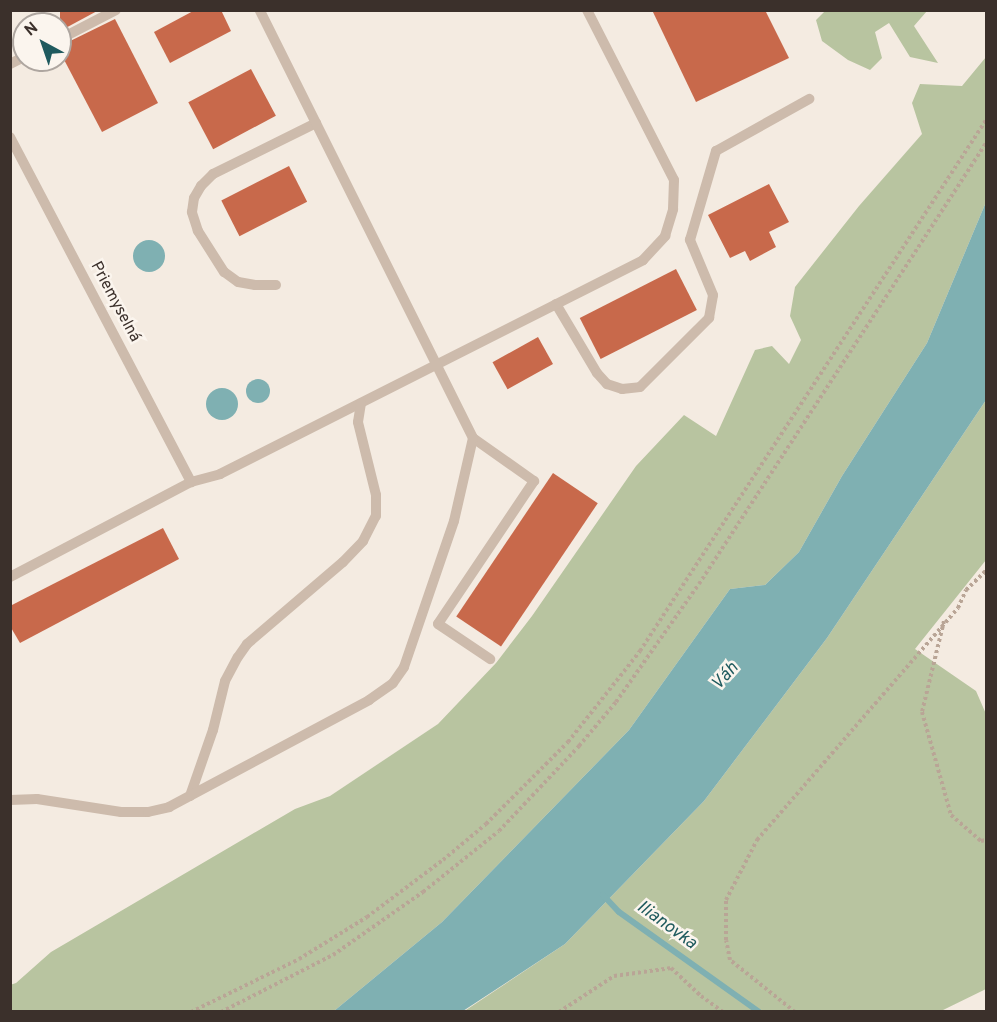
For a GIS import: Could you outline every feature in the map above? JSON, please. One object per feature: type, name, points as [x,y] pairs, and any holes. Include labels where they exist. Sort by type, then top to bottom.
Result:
[{"type":"lane","points":[[72,33],[116,10]]},
{"type":"lane","points":[[260,10],[473,438],[534,481],[438,624],[490,659]]},
{"type":"lane","points":[[10,577],[191,482],[220,474],[643,260],[665,236],[673,209],[674,180],[586,10]]},
{"type":"lane","points":[[556,304],[597,373],[607,384],[622,389],[639,387],[709,318],[713,295],[690,240],[716,151],[809,99]]},
{"type":"lane","points":[[276,285],[238,282],[225,272],[198,231],[192,212],[194,198],[201,186],[213,174],[316,123]]},
{"type":"lane","name":"Priemyselná","points":[[10,137],[191,482]]},
{"type":"lane","points":[[190,796],[213,730],[225,681],[238,657],[247,644],[343,562],[363,541],[376,516],[376,495],[358,423],[361,403]]},
{"type":"lane","points":[[10,800],[37,799],[121,812],[148,812],[169,807],[369,700],[393,683],[404,667],[454,521],[473,438]]},
{"type":"path","points":[[191,1011],[299,959],[367,917],[443,860],[486,824],[567,742],[640,651],[987,120]]},
{"type":"path","points":[[221,1011],[333,955],[423,892],[499,831],[579,746],[616,702],[699,584],[987,143]]},
{"type":"path","points":[[795,1011],[730,960],[726,900],[757,840],[958,608],[966,590],[987,571]]},
{"type":"path","points":[[945,621],[922,712],[951,815],[981,841],[987,840]]},
{"type":"path","points":[[559,1011],[614,976],[671,968],[701,996],[723,1011]]},
{"type":"green space","points":[[825,11],[927,11],[914,26],[938,63],[910,57],[889,23],[875,32],[882,58],[870,70],[848,60],[822,41],[816,20]]},
{"type":"green space","points":[[986,57],[986,202],[927,343],[842,476],[799,552],[765,585],[730,589],[629,730],[442,922],[334,1011],[11,1011],[10,985],[16,983],[51,952],[295,809],[330,796],[438,724],[496,663],[532,616],[636,466],[684,415],[716,436],[755,350],[772,346],[789,364],[801,340],[790,316],[795,287],[859,206],[922,134],[912,103],[920,84],[962,86]]},
{"type":"green space","points":[[986,400],[986,560],[915,649],[976,691],[986,714],[986,989],[939,1012],[463,1012],[565,944],[704,801],[827,638]]},
{"type":"water","name":"Váh","points":[[986,202],[986,400],[827,638],[704,801],[565,944],[463,1011],[334,1011],[442,922],[629,730],[730,589],[765,585],[799,552],[842,476],[927,343]]},
{"type":"water","points":[[149,240],[160,245],[165,256],[160,267],[149,272],[138,267],[133,256],[138,245]]},
{"type":"water","points":[[258,379],[267,382],[270,391],[267,400],[258,403],[249,400],[246,391],[249,382]]},
{"type":"water","points":[[222,388],[233,393],[238,404],[233,415],[222,420],[211,415],[206,404],[211,393]]},
{"type":"building","points":[[60,10],[99,10],[72,25],[72,12],[60,12]]},
{"type":"building","points":[[195,10],[221,10],[231,31],[170,63],[154,32]]},
{"type":"building","points":[[652,10],[765,10],[789,58],[696,102]]},
{"type":"building","points":[[115,19],[158,103],[102,132],[70,72],[72,40]]},
{"type":"building","points":[[251,69],[276,116],[213,149],[188,102]]},
{"type":"building","points":[[289,166],[307,202],[239,236],[221,201]]},
{"type":"building","points":[[769,184],[789,222],[769,232],[776,247],[750,261],[745,251],[730,258],[708,215]]},
{"type":"building","points":[[676,269],[697,310],[601,359],[580,318]]},
{"type":"building","points":[[538,337],[553,364],[508,389],[493,362]]},
{"type":"building","points":[[553,473],[598,503],[501,647],[456,616]]},
{"type":"building","points":[[163,528],[179,559],[20,643],[10,626],[10,606]]},
{"type":"waterway","name":"Ilianovka","points":[[603,895],[619,912],[759,1012]]}]
